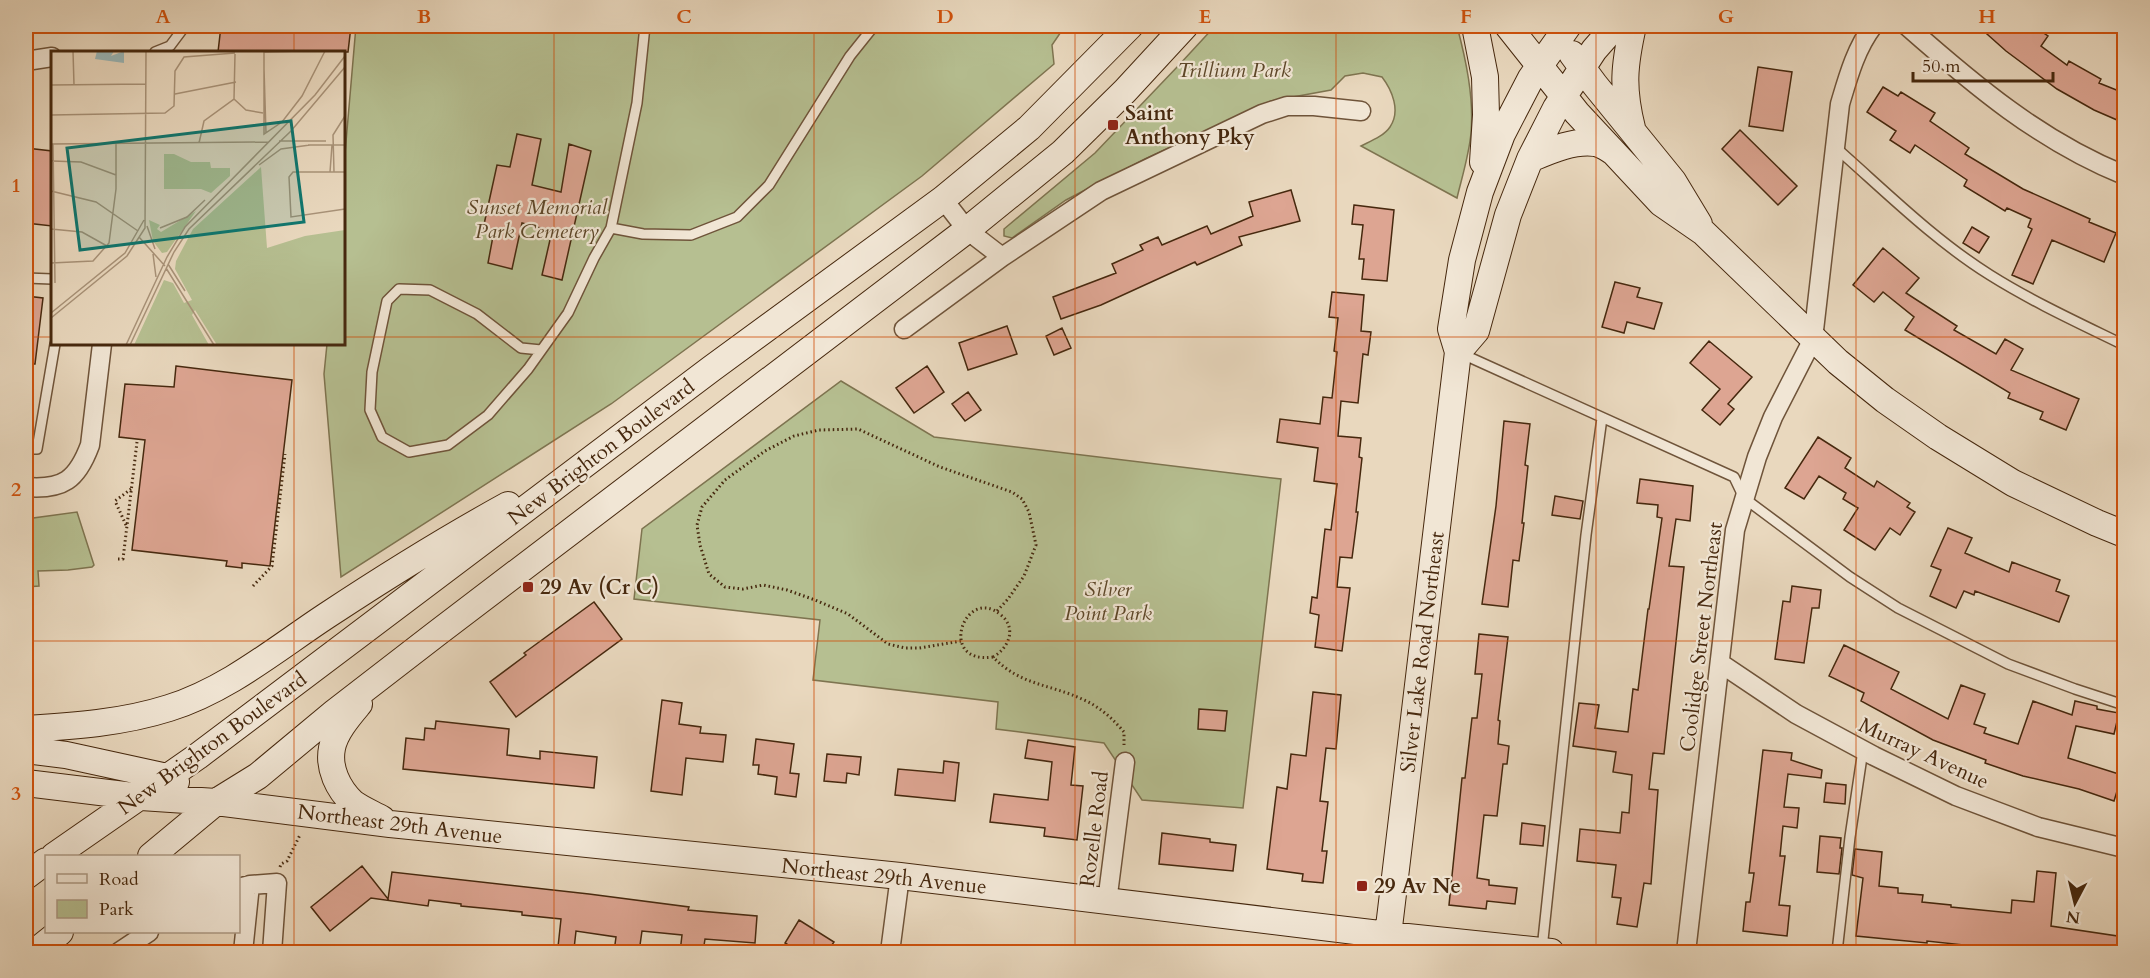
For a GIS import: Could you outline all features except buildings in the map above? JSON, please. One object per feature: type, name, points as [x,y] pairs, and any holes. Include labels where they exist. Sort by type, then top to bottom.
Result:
[{"type":"main road","name":"New Brighton Boulevard","points":[[55,855],[167,777],[590,459],[943,199],[1029,128],[1130,26]]},
{"type":"main road","points":[[152,855],[216,802],[258,776],[379,678],[967,230],[1063,152],[1125,91],[1185,26]]},
{"type":"main road","points":[[1475,26],[1485,77],[1486,115],[1480,192]]},
{"type":"main road","points":[[1508,26],[1553,41],[1573,82],[1633,131],[1673,181],[1703,232]]},
{"type":"main road","points":[[1458,352],[1476,331],[1508,215],[1530,159],[1573,82],[1615,26]]},
{"type":"main road","points":[[1633,26],[1624,64],[1627,108],[1633,131]]},
{"type":"main road","points":[[1553,41],[1612,151],[1661,203],[1703,232],[1813,339],[1885,400],[1947,443],[2013,483],[2124,534]]},
{"type":"main road","name":"Silver Lake Road Northeast","points":[[1387,944],[1458,352],[1451,329],[1462,260],[1480,192],[1502,134],[1553,41]]},
{"type":"main road","points":[[1530,159],[1560,147],[1581,144],[1595,143],[1612,151]]},
{"type":"main road","points":[[26,729],[94,725],[133,717],[171,707],[228,682],[454,534],[590,459]]},
{"type":"main road","points":[[379,678],[342,726],[332,747],[332,771],[339,785],[354,803],[390,824]]},
{"type":"main road","points":[[26,750],[66,755],[167,777],[216,802]]},
{"type":"main road","name":"Northeast 29th Avenue","points":[[26,783],[216,802],[390,824],[900,876],[1107,902],[1387,944],[1546,952]]},
{"type":"main road","points":[[26,876],[45,862]]},
{"type":"main road","points":[[35,952],[59,933]]},
{"type":"street","name":"Coolidge Street Northeast","points":[[1686,952],[1735,530],[1773,417],[1813,339],[1840,104],[1851,68],[1867,34],[1874,26]]},
{"type":"street","points":[[1907,26],[2000,104],[2051,138],[2124,175]]},
{"type":"street","points":[[26,61],[51,57]]},
{"type":"street","points":[[904,329],[1002,257],[1101,191],[1262,114],[1287,106],[1314,106],[1361,111]]},
{"type":"street","points":[[943,199],[967,230],[1002,257]]},
{"type":"street","points":[[26,487],[39,488],[72,479],[84,461],[90,445],[102,345]]},
{"type":"street","name":"Murray Avenue","points":[[1720,663],[1796,714],[1956,796],[2038,827],[2124,848]]},
{"type":"street","name":"Rozelle Road","points":[[1107,902],[1125,762]]},
{"type":"street","points":[[890,952],[900,876]]},
{"type":"street","points":[[243,952],[244,887],[277,884],[272,952]]},
{"type":"street","points":[[119,952],[148,933]]},
{"type":"lane","points":[[158,51],[170,46],[185,26]]},
{"type":"lane","points":[[542,350],[521,348],[477,314],[430,290],[399,289],[387,301],[372,372],[370,410],[382,436],[409,452],[448,445],[488,415],[542,350],[568,313],[611,228],[637,103],[645,26]]},
{"type":"lane","points":[[611,228],[643,234],[690,235],[737,217],[769,185],[850,56],[874,26]]},
{"type":"lane","points":[[1835,147],[1931,232],[1990,275],[2066,317],[2124,345]]},
{"type":"lane","points":[[26,278],[51,279]]},
{"type":"lane","points":[[26,449],[37,449],[55,345]]},
{"type":"lane","points":[[1458,352],[1734,477],[1744,498],[1850,577],[1898,608],[2008,664],[2124,705]]},
{"type":"lane","points":[[1546,952],[1585,547],[1602,417]]},
{"type":"lane","points":[[1837,952],[1863,750]]},
{"type":"path","points":[[961,640],[919,648],[905,648],[888,644],[848,614],[787,590],[762,585],[743,589],[725,587],[709,574],[700,544],[697,525],[702,507],[725,480],[765,451],[794,436],[819,430],[858,429],[940,467],[1012,492],[1022,499],[1029,512],[1035,545],[1024,576],[997,611]]},
{"type":"path","points":[[118,559],[123,559],[137,442]]},
{"type":"path","points":[[253,586],[272,566],[285,454]]},
{"type":"path","points":[[127,526],[115,501],[131,489]]},
{"type":"path","points":[[984,608],[997,611],[1005,618],[1010,628],[1008,642],[1002,652],[993,657],[984,658],[973,655],[961,640],[960,629],[966,616],[984,608]]},
{"type":"path","points":[[993,657],[1003,667],[1028,682],[1085,700],[1112,718],[1124,732],[1125,762]]},
{"type":"path","points":[[277,884],[281,864],[286,861],[303,830],[308,813]]},
{"type":"green space","name":"Sunset Memorial Park Cemetery","points":[[356,26],[1065,26],[1052,45],[1054,64],[922,176],[611,404],[341,577],[324,374],[327,345],[345,345],[345,153]]},
{"type":"green space","name":"Trillium Park","points":[[1215,26],[1457,26],[1469,79],[1472,119],[1469,149],[1457,198],[1361,146],[1387,130],[1395,114],[1392,94],[1382,77],[1363,73],[1345,76],[1331,90],[1271,101],[1145,159],[1066,200],[1012,238],[1004,236],[1004,229],[1095,153]]},
{"type":"green space","name":"Silver Point Park","points":[[841,381],[934,437],[1281,479],[1243,808],[1142,800],[1104,743],[996,729],[998,702],[813,680],[820,620],[634,599],[642,529]]},
{"type":"green space","points":[[77,512],[94,565],[68,570],[38,571],[39,586],[26,587],[26,519]]},
{"type":"place","name":"Saint Anthony Pky","points":[[1113,125]]},
{"type":"place","name":"29 Av (Cr C)","points":[[528,587]]},
{"type":"place","name":"29 Av Ne","points":[[1362,886]]}]
